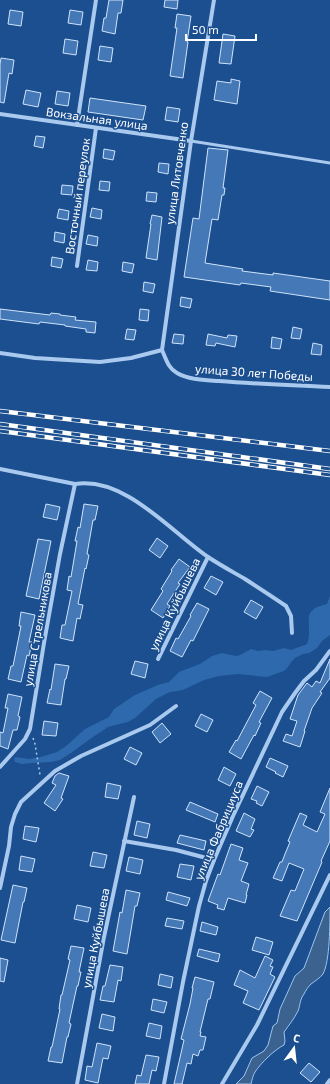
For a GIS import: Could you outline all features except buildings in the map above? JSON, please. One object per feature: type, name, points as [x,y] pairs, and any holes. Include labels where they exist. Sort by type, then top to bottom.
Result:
[{"type":"street","name":"Восточный переулок","points":[[77,125],[96,0]]},
{"type":"street","name":"улица Литовченко","points":[[162,350],[190,140],[214,0]]},
{"type":"street","name":"Вокзальная улица","points":[[0,114],[190,140]]},
{"type":"street","name":"Восточный переулок","points":[[77,266],[96,128]]},
{"type":"street","points":[[0,353],[35,358],[100,362],[131,358],[162,350]]},
{"type":"street","name":"улица 30 лет Победы","points":[[162,350],[168,365],[175,372],[196,379],[330,387]]},
{"type":"street","points":[[0,469],[75,484],[83,482],[92,483],[125,495],[151,511],[208,557],[286,606],[291,616],[292,633]]},
{"type":"street","name":"улица Стрельникова","points":[[0,767],[25,739],[30,729],[60,554],[75,484]]},
{"type":"street","name":"улица Куйбышева","points":[[158,659],[208,557]]},
{"type":"street","name":"улица Фабрициуса","points":[[164,1084],[199,906],[214,860],[282,712],[304,681],[316,670],[330,651]]},
{"type":"street","points":[[0,888],[9,846],[11,827],[21,802],[55,770],[81,756],[150,725],[176,706]]},
{"type":"street","name":"улица Куйбышева","points":[[77,1084],[104,937],[134,797]]},
{"type":"street","points":[[124,841],[176,850],[214,860]]},
{"type":"street","points":[[222,1084],[257,1025],[329,878]]},
{"type":"street","points":[[327,1084],[330,1080]]},
{"type":"lane","points":[[190,140],[330,163]]},
{"type":"path","points":[[35,744],[41,783]]},
{"type":"shaded area","points":[[330,596],[330,635],[322,641],[317,648],[309,653],[295,658],[284,671],[267,677],[238,674],[219,676],[204,680],[183,690],[170,692],[156,699],[135,718],[128,722],[108,727],[60,760],[22,764],[15,762],[15,757],[29,759],[57,752],[85,729],[109,717],[114,709],[135,695],[169,682],[179,672],[200,664],[212,656],[222,653],[236,656],[251,649],[258,651],[273,651],[284,648],[291,650],[307,644],[309,637],[310,614],[318,607],[327,604]]},
{"type":"shaded area","points":[[330,907],[330,932],[327,960],[323,974],[310,985],[303,996],[298,1011],[284,1032],[284,1045],[272,1053],[254,1073],[251,1084],[236,1084],[244,1076],[252,1058],[264,1051],[268,1045],[273,1026],[277,1023],[280,1009],[295,976],[304,968],[325,912]]},
{"type":"railway","points":[[0,411],[330,451]]},
{"type":"railway","points":[[0,424],[330,469]]},
{"type":"railway","points":[[0,431],[330,475]]}]
